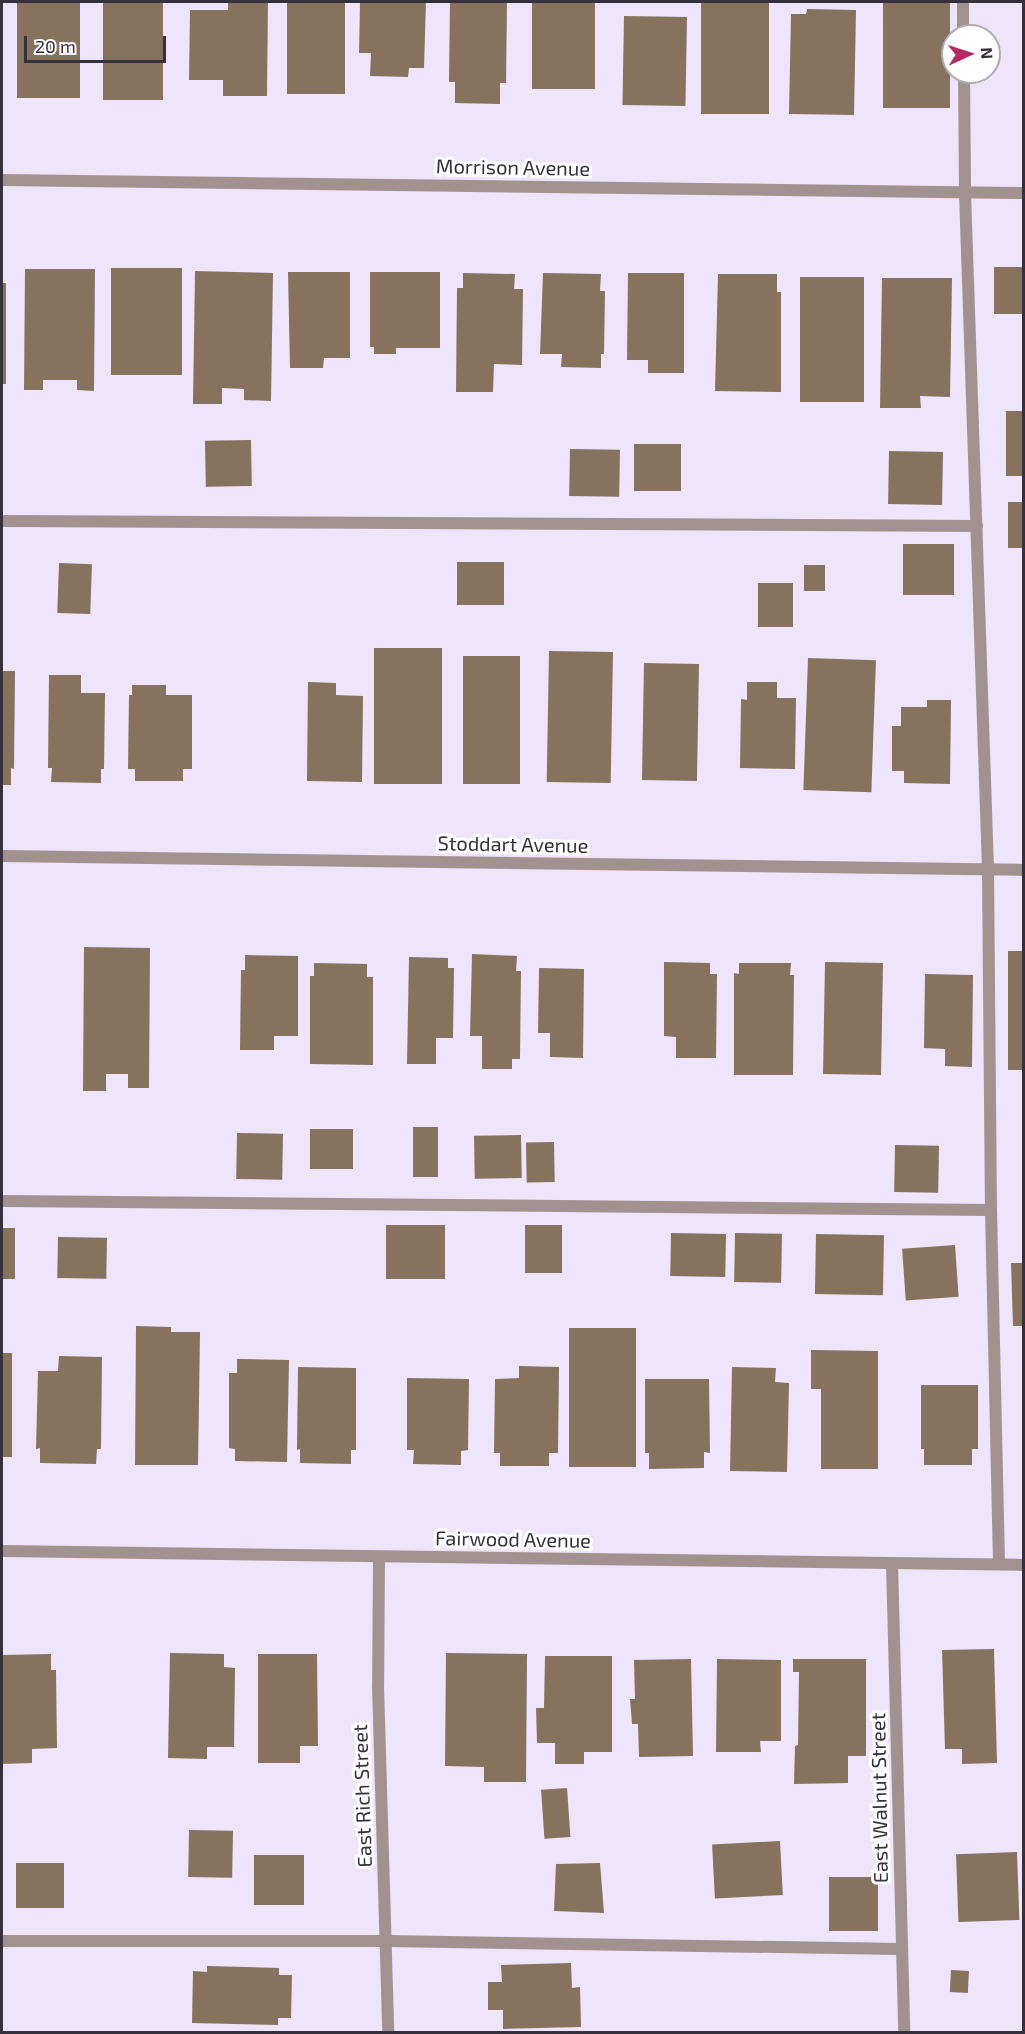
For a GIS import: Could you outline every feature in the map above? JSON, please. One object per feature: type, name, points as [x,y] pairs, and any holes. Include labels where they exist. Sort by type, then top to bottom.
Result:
[{"type":"street","points":[[963,2],[963,24]]},
{"type":"street","points":[[964,84],[965,193],[988,870],[991,1210],[999,1564]]},
{"type":"street","name":"Morrison Avenue","points":[[2,180],[1023,193]]},
{"type":"street","points":[[2,521],[977,526]]},
{"type":"street","name":"Stoddart Avenue","points":[[2,856],[1023,870]]},
{"type":"street","points":[[2,1201],[991,1210]]},
{"type":"street","name":"Fairwood Avenue","points":[[2,1551],[1023,1565]]},
{"type":"street","name":"East Rich Street","points":[[379,1557],[378,1686],[388,2032]]},
{"type":"street","name":"East Walnut Street","points":[[892,1563],[904,2032]]},
{"type":"street","points":[[2,1941],[385,1941],[902,1949]]},
{"type":"building","points":[[17,2],[80,2],[80,98],[17,98]]},
{"type":"building","points":[[103,2],[163,2],[163,100],[103,100]]},
{"type":"building","points":[[228,2],[268,2],[267,96],[223,96],[223,80],[189,80],[190,10],[228,10]]},
{"type":"building","points":[[287,2],[345,2],[345,94],[287,94]]},
{"type":"building","points":[[360,2],[426,2],[424,68],[409,68],[408,77],[370,76],[371,53],[359,53]]},
{"type":"building","points":[[450,2],[507,2],[506,83],[500,83],[500,104],[455,103],[455,82],[449,82]]},
{"type":"building","points":[[532,2],[595,2],[595,89],[532,89]]},
{"type":"building","points":[[701,2],[769,2],[769,114],[701,114]]},
{"type":"building","points":[[883,2],[950,2],[950,24],[941,24],[941,84],[950,84],[950,108],[883,108]]},
{"type":"building","points":[[807,9],[856,10],[854,115],[789,114],[791,14],[806,14]]},
{"type":"building","points":[[624,16],[687,17],[685,106],[622,105]]},
{"type":"building","points":[[994,267],[1024,267],[1024,314],[994,314]]},
{"type":"building","points":[[111,268],[182,268],[182,375],[111,375]]},
{"type":"building","points":[[25,269],[95,269],[94,391],[77,390],[77,380],[43,380],[43,390],[24,390]]},
{"type":"building","points":[[195,271],[273,273],[271,401],[244,400],[244,389],[222,388],[222,404],[193,404]]},
{"type":"building","points":[[288,272],[350,272],[350,358],[324,358],[323,368],[290,368]]},
{"type":"building","points":[[370,272],[440,272],[440,348],[396,348],[396,354],[374,354],[374,347],[370,347]]},
{"type":"building","points":[[463,273],[515,274],[514,289],[523,289],[522,365],[494,364],[493,392],[456,392],[457,288],[463,288]]},
{"type":"building","points":[[543,273],[601,274],[600,291],[605,291],[604,354],[601,354],[601,368],[561,367],[562,354],[540,354]]},
{"type":"building","points":[[628,273],[684,273],[684,373],[648,373],[648,360],[627,360]]},
{"type":"building","points":[[718,274],[777,274],[777,292],[781,292],[781,392],[715,391]]},
{"type":"building","points":[[800,277],[864,277],[864,402],[800,402]]},
{"type":"building","points":[[882,278],[952,278],[950,397],[920,396],[921,408],[880,408]]},
{"type":"building","points":[[2,283],[6,283],[6,384],[2,384]]},
{"type":"building","points":[[1006,411],[1024,411],[1024,476],[1006,476]]},
{"type":"building","points":[[251,440],[252,486],[206,487],[205,441]]},
{"type":"building","points":[[634,444],[681,444],[681,491],[634,491]]},
{"type":"building","points":[[570,449],[620,450],[619,497],[569,496]]},
{"type":"building","points":[[889,451],[943,452],[942,505],[888,504]]},
{"type":"building","points":[[1008,502],[1024,502],[1024,548],[1008,548]]},
{"type":"building","points":[[903,544],[954,544],[954,595],[903,595]]},
{"type":"building","points":[[457,562],[504,562],[504,605],[457,605]]},
{"type":"building","points":[[59,563],[92,564],[90,614],[57,613]]},
{"type":"building","points":[[804,565],[825,565],[825,591],[804,591]]},
{"type":"building","points":[[758,583],[793,583],[793,627],[758,627]]},
{"type":"building","points":[[374,648],[442,648],[442,784],[374,784]]},
{"type":"building","points":[[549,651],[613,652],[611,783],[547,782]]},
{"type":"building","points":[[463,656],[520,656],[520,784],[463,784]]},
{"type":"building","points":[[808,658],[876,660],[871,792],[803,790]]},
{"type":"building","points":[[644,663],[699,664],[697,781],[642,780]]},
{"type":"building","points":[[2,671],[15,671],[14,769],[11,768],[11,785],[2,785]]},
{"type":"building","points":[[49,675],[81,675],[81,693],[105,693],[104,769],[101,769],[101,783],[51,782],[52,768],[48,768]]},
{"type":"building","points":[[308,682],[336,683],[336,695],[363,696],[362,782],[307,781]]},
{"type":"building","points":[[747,682],[777,682],[777,698],[796,698],[795,769],[740,768],[741,699],[747,700]]},
{"type":"building","points":[[132,685],[166,685],[166,695],[192,695],[192,769],[183,769],[183,781],[135,781],[135,769],[128,769],[129,695],[132,695]]},
{"type":"building","points":[[927,700],[951,700],[950,784],[904,783],[904,771],[892,771],[892,726],[901,726],[901,707],[927,707]]},
{"type":"building","points":[[84,947],[150,948],[149,1088],[128,1088],[128,1074],[106,1074],[106,1091],[83,1091]]},
{"type":"building","points":[[1008,951],[1024,951],[1024,1070],[1008,1070]]},
{"type":"building","points":[[472,954],[517,956],[516,971],[521,971],[520,1059],[512,1059],[512,1069],[482,1069],[482,1036],[470,1036]]},
{"type":"building","points":[[245,955],[298,956],[298,1036],[274,1036],[274,1050],[240,1050],[241,970],[245,970]]},
{"type":"building","points":[[409,957],[448,958],[448,968],[454,968],[453,1038],[436,1038],[436,1064],[407,1064]]},
{"type":"building","points":[[664,962],[710,963],[710,974],[717,974],[716,1058],[676,1058],[676,1037],[664,1036]]},
{"type":"building","points":[[825,962],[883,963],[881,1075],[823,1074]]},
{"type":"building","points":[[314,963],[367,964],[367,977],[373,977],[373,1065],[310,1064],[310,976],[314,976]]},
{"type":"building","points":[[739,963],[791,963],[790,975],[794,975],[793,1075],[734,1075],[734,973],[739,974]]},
{"type":"building","points":[[539,968],[584,969],[583,1058],[550,1057],[550,1033],[538,1033]]},
{"type":"building","points":[[925,974],[973,975],[972,1067],[945,1066],[945,1049],[924,1048]]},
{"type":"building","points":[[413,1127],[438,1127],[438,1177],[413,1177]]},
{"type":"building","points":[[310,1129],[353,1129],[353,1169],[310,1169]]},
{"type":"building","points":[[237,1133],[283,1134],[282,1180],[236,1179]]},
{"type":"building","points":[[521,1135],[522,1178],[475,1179],[474,1136]]},
{"type":"building","points":[[526,1142],[554,1142],[555,1182],[527,1182]]},
{"type":"building","points":[[895,1145],[939,1146],[938,1193],[894,1192]]},
{"type":"building","points":[[386,1225],[445,1225],[445,1279],[386,1279]]},
{"type":"building","points":[[525,1225],[562,1225],[562,1273],[525,1273]]},
{"type":"building","points":[[2,1228],[15,1228],[15,1279],[2,1279]]},
{"type":"building","points":[[671,1233],[726,1234],[725,1277],[670,1276]]},
{"type":"building","points":[[735,1233],[782,1234],[781,1283],[734,1282]]},
{"type":"building","points":[[816,1234],[884,1235],[883,1295],[815,1294]]},
{"type":"building","points":[[58,1237],[107,1238],[106,1279],[57,1278]]},
{"type":"building","points":[[955,1245],[959,1297],[906,1301],[902,1249]]},
{"type":"building","points":[[1011,1263],[1024,1263],[1024,1326],[1013,1326]]},
{"type":"building","points":[[136,1326],[171,1327],[171,1332],[200,1332],[198,1465],[135,1465]]},
{"type":"building","points":[[569,1328],[636,1328],[636,1467],[569,1467]]},
{"type":"building","points":[[811,1350],[878,1351],[878,1469],[821,1469],[821,1389],[811,1389]]},
{"type":"building","points":[[2,1353],[12,1353],[12,1457],[2,1457]]},
{"type":"building","points":[[59,1356],[102,1357],[101,1449],[97,1449],[96,1464],[40,1463],[40,1448],[36,1449],[38,1371],[58,1371]]},
{"type":"building","points":[[237,1359],[289,1360],[287,1462],[235,1461],[235,1449],[229,1448],[229,1373],[237,1373]]},
{"type":"building","points":[[519,1366],[559,1367],[558,1453],[549,1453],[549,1466],[500,1466],[500,1453],[494,1453],[495,1379],[519,1378]]},
{"type":"building","points":[[298,1367],[356,1368],[356,1450],[351,1450],[351,1464],[300,1463],[300,1449],[297,1450]]},
{"type":"building","points":[[732,1367],[776,1368],[775,1382],[789,1383],[787,1472],[730,1471]]},
{"type":"building","points":[[407,1378],[469,1379],[468,1450],[461,1451],[461,1465],[413,1464],[414,1450],[407,1450]]},
{"type":"building","points":[[645,1379],[709,1379],[710,1453],[704,1452],[704,1468],[649,1469],[649,1453],[645,1453]]},
{"type":"building","points":[[921,1385],[978,1385],[978,1449],[972,1449],[972,1465],[924,1465],[924,1449],[921,1449]]},
{"type":"building","points":[[994,1649],[997,1763],[962,1764],[962,1749],[945,1749],[942,1650]]},
{"type":"building","points":[[170,1653],[224,1654],[224,1667],[235,1668],[234,1747],[207,1747],[207,1759],[168,1758]]},
{"type":"building","points":[[446,1653],[527,1654],[526,1782],[484,1782],[484,1767],[445,1766]]},
{"type":"building","points":[[51,1654],[51,1670],[56,1670],[57,1748],[32,1749],[32,1763],[2,1764],[2,1655]]},
{"type":"building","points":[[258,1654],[317,1654],[318,1746],[300,1746],[300,1763],[258,1763]]},
{"type":"building","points":[[545,1656],[612,1656],[612,1752],[584,1752],[584,1764],[555,1764],[555,1743],[537,1743],[536,1708],[544,1708]]},
{"type":"building","points":[[691,1659],[693,1756],[639,1757],[638,1724],[632,1724],[630,1699],[635,1699],[634,1660]]},
{"type":"building","points":[[717,1659],[781,1660],[781,1741],[760,1741],[761,1752],[716,1752]]},
{"type":"building","points":[[793,1659],[866,1659],[866,1756],[848,1756],[848,1783],[794,1784],[795,1746],[798,1745],[799,1672],[793,1672]]},
{"type":"building","points":[[567,1788],[570,1837],[544,1839],[541,1790]]},
{"type":"building","points":[[189,1830],[233,1831],[232,1878],[188,1877]]},
{"type":"building","points":[[780,1841],[783,1895],[715,1898],[712,1845]]},
{"type":"building","points":[[1017,1852],[1019,1920],[958,1922],[956,1854]]},
{"type":"building","points":[[254,1855],[304,1855],[304,1905],[254,1905]]},
{"type":"building","points":[[16,1863],[64,1863],[64,1908],[16,1908]]},
{"type":"building","points":[[600,1863],[604,1913],[554,1911],[556,1864]]},
{"type":"building","points":[[829,1877],[878,1877],[878,1931],[829,1931]]},
{"type":"building","points":[[571,1963],[572,1988],[580,1987],[581,2027],[503,2029],[503,2010],[488,2010],[488,1982],[502,1982],[501,1965]]},
{"type":"building","points":[[207,1966],[279,1968],[279,1975],[292,1975],[291,2018],[278,2018],[278,2025],[192,2023],[193,1971],[207,1972]]},
{"type":"building","points":[[951,1970],[969,1971],[968,1993],[950,1992]]}]
